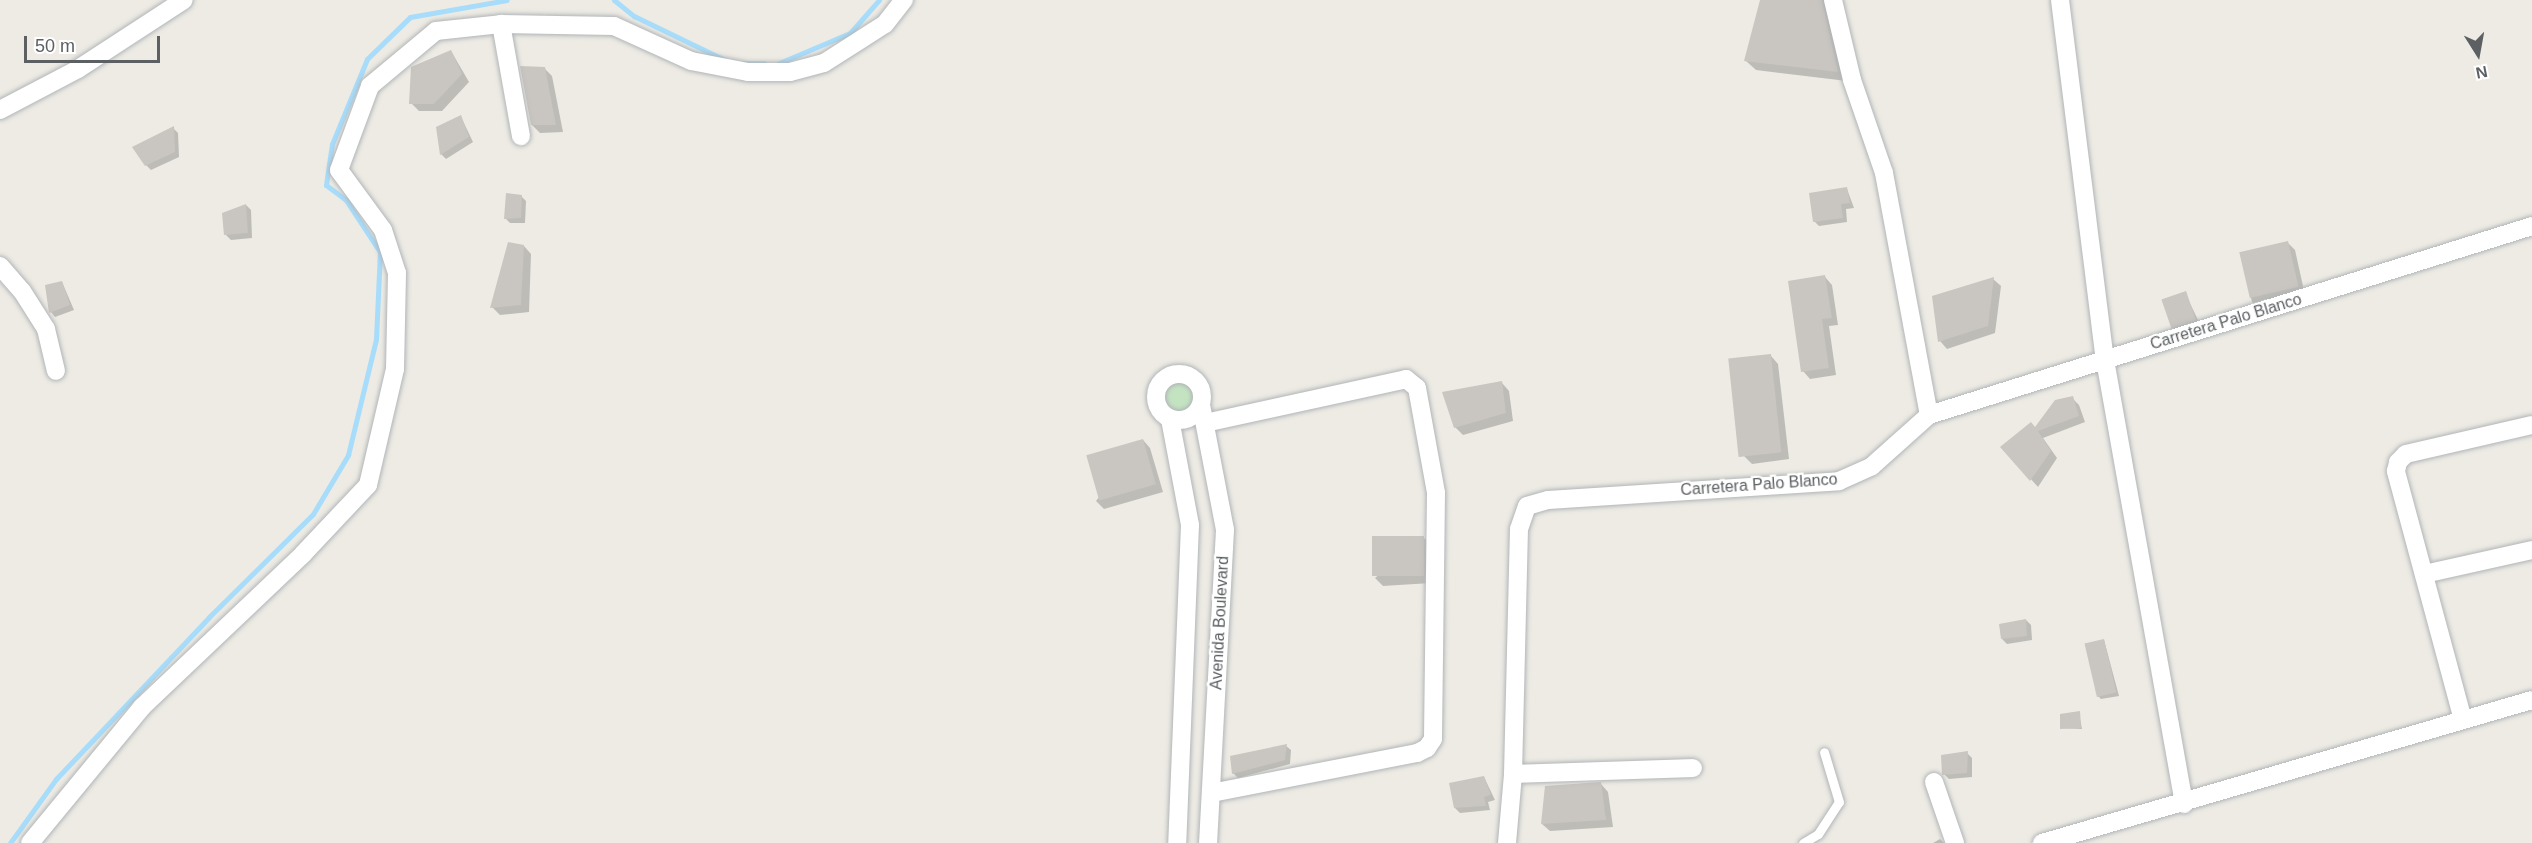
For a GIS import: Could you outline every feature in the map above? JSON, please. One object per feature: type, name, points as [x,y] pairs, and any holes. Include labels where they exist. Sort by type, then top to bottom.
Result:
[{"type":"street","points":[[0,110],[78,69],[184,0]]},
{"type":"street","points":[[30,843],[142,706],[303,554],[368,485],[395,369],[397,273],[383,230],[339,170],[370,87],[436,31],[501,24],[614,26],[691,61],[748,72],[790,72],[824,63],[885,24],[904,0]]},
{"type":"street","points":[[1833,0],[1852,80],[1884,173],[1929,415]]},
{"type":"street","points":[[2060,0],[2105,360],[2184,804]]},
{"type":"street","points":[[501,24],[521,136]]},
{"type":"street","name":"Carretera Palo Blanco","points":[[1507,843],[1513,774],[1519,529],[1527,506],[1559,499],[1839,482],[1872,466],[1929,415],[2532,225]]},
{"type":"street","points":[[0,266],[22,291],[45,329],[56,371]]},
{"type":"street","points":[[1169,376],[1192,377],[1201,389],[1201,405],[1185,419],[1170,419],[1158,409],[1155,394],[1169,376]]},
{"type":"street","points":[[1205,423],[1406,379],[1417,388],[1436,493],[1433,739],[1427,748],[1417,753],[1212,793]]},
{"type":"street","name":"Avenida Boulevard","points":[[1201,405],[1225,530],[1208,843]]},
{"type":"street","name":"Avenida Boulevard","points":[[1170,419],[1190,525],[1177,843]]},
{"type":"street","points":[[2463,720],[2396,471],[2398,462],[2406,454],[2532,425]]},
{"type":"street","points":[[2424,574],[2532,550]]},
{"type":"street","points":[[2042,843],[2184,804],[2532,700]]},
{"type":"street","points":[[1513,774],[1693,768]]},
{"type":"street","points":[[1934,782],[1955,843]]},
{"type":"lane","points":[[1803,843],[1818,834],[1839,802],[1824,752]]},
{"type":"green space","points":[[1179,378],[1192,384],[1198,397],[1192,410],[1179,416],[1166,410],[1160,397],[1166,384]]},
{"type":"building","points":[[1760,0],[1822,0],[1838,72],[1744,61]]},
{"type":"building","points":[[451,50],[462,74],[434,104],[409,104],[411,67]]},
{"type":"building","points":[[520,66],[545,67],[556,125],[531,125]]},
{"type":"building","points":[[461,115],[469,137],[440,155],[436,127]]},
{"type":"building","points":[[174,126],[175,152],[145,166],[132,147]]},
{"type":"building","points":[[1847,187],[1850,203],[1841,204],[1843,218],[1813,222],[1809,193]]},
{"type":"building","points":[[506,193],[522,195],[521,218],[504,219]]},
{"type":"building","points":[[246,204],[248,233],[224,235],[222,213]]},
{"type":"building","points":[[2288,241],[2299,287],[2250,298],[2239,252]]},
{"type":"building","points":[[508,242],[524,245],[521,305],[490,308]]},
{"type":"building","points":[[1825,275],[1832,318],[1822,319],[1829,368],[1801,372],[1788,281]]},
{"type":"building","points":[[1994,277],[1988,326],[1938,342],[1932,296]]},
{"type":"building","points":[[62,281],[70,305],[49,313],[45,285]]},
{"type":"building","points":[[2186,291],[2196,320],[2172,329],[2161,299]]},
{"type":"building","points":[[1771,354],[1781,452],[1739,457],[1728,358]]},
{"type":"building","points":[[1502,381],[1506,413],[1454,428],[1442,392]]},
{"type":"building","points":[[2073,396],[2079,416],[2038,431],[2051,451],[2030,481],[2000,447],[2031,422],[2035,427],[2055,400]]},
{"type":"building","points":[[1143,439],[1156,484],[1099,500],[1086,455]]},
{"type":"building","points":[[1372,536],[1424,536],[1424,576],[1372,576]]},
{"type":"building","points":[[2026,619],[2027,636],[2001,639],[1999,624]]},
{"type":"building","points":[[2104,639],[2116,693],[2097,697],[2085,643]]},
{"type":"building","points":[[2080,711],[2081,728],[2060,729],[2060,714]]},
{"type":"building","points":[[1287,744],[1285,760],[1232,774],[1230,756]]},
{"type":"building","points":[[1968,751],[1967,773],[1942,775],[1941,755]]},
{"type":"building","points":[[1484,776],[1491,795],[1484,797],[1486,806],[1454,808],[1449,783]]},
{"type":"building","points":[[1601,782],[1606,820],[1541,824],[1545,786]]},
{"type":"waterway","points":[[10,843],[56,779],[209,617],[313,514],[348,455],[376,339],[380,252],[346,200],[326,185],[332,144],[367,59],[410,17],[507,0]]},
{"type":"waterway","points":[[614,0],[634,16],[725,60]]},
{"type":"waterway","points":[[779,63],[850,33],[879,0]]},
{"type":"waterway","points":[[743,63],[764,63]]}]
